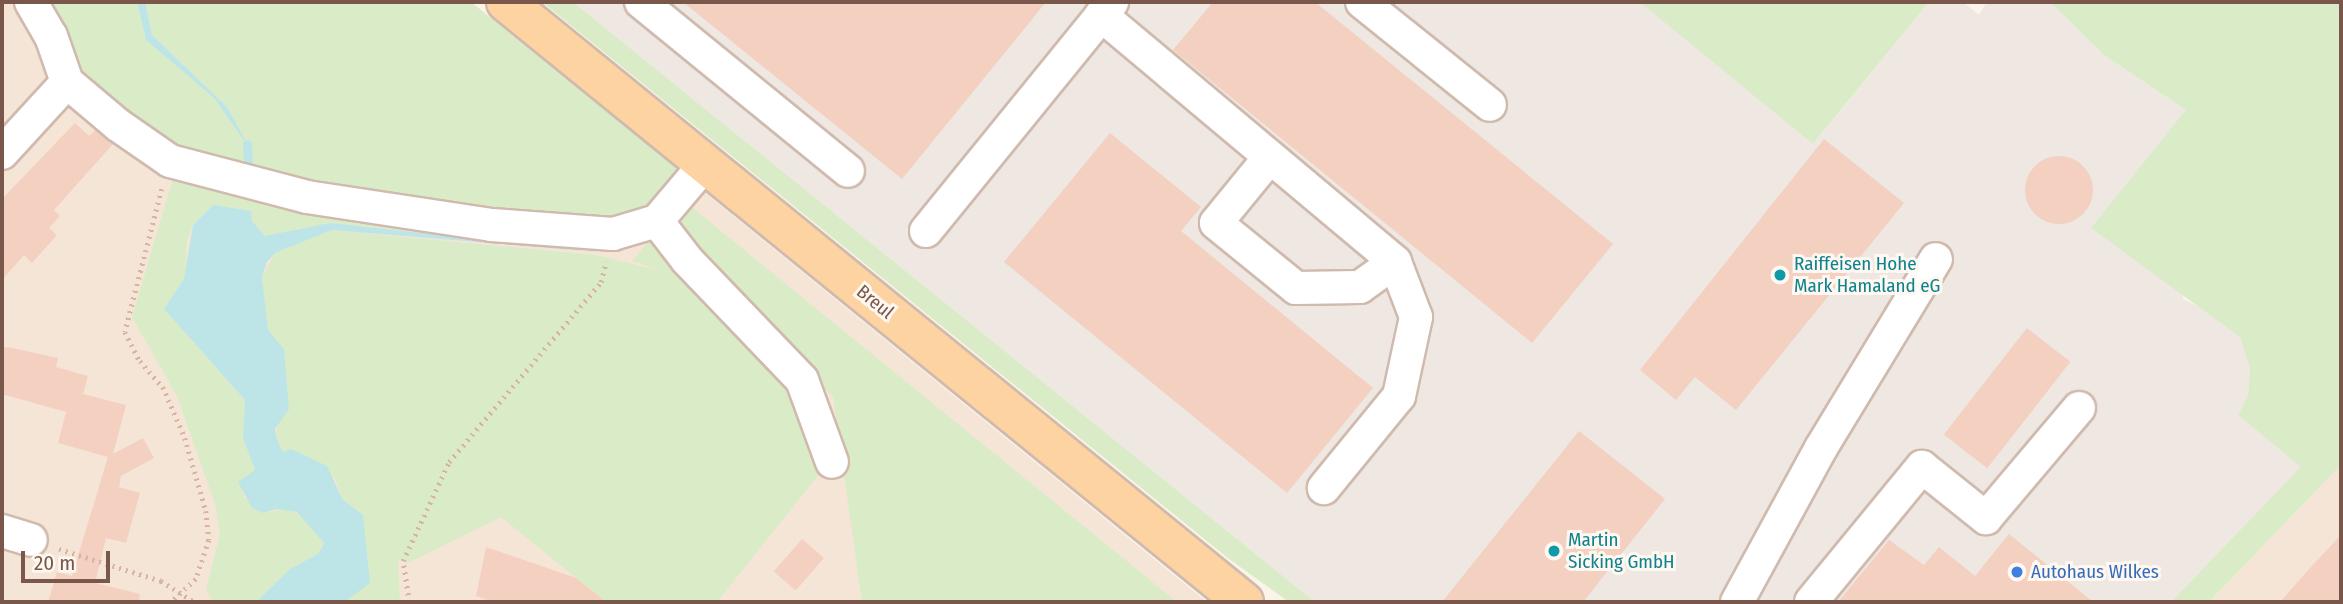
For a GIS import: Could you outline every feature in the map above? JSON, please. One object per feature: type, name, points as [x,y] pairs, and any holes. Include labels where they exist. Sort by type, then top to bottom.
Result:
[{"type":"main road","name":"Breul","points":[[506,2],[1244,602]]},
{"type":"street","points":[[31,2],[51,36],[67,82],[170,161],[307,197],[492,225],[613,234],[657,221],[706,163]]},
{"type":"street","points":[[641,2],[848,171]]},
{"type":"street","points":[[1362,2],[1490,106]]},
{"type":"street","points":[[926,231],[1107,8],[1270,157],[1395,262],[1416,317],[1399,396],[1324,488]]},
{"type":"street","points":[[2,153],[67,82]]},
{"type":"street","points":[[1270,157],[1216,223],[1296,288],[1360,286],[1395,262]]},
{"type":"street","points":[[657,221],[687,260],[802,380],[832,462]]},
{"type":"street","points":[[1737,602],[1821,448],[1936,259]]},
{"type":"street","points":[[1811,602],[1923,467],[1986,518],[2078,408]]},
{"type":"path","points":[[170,161],[131,296],[125,332],[141,361],[163,387],[185,438],[206,511],[209,540],[196,579],[171,602]]},
{"type":"path","points":[[409,602],[403,561],[449,462],[601,282],[613,234]]},
{"type":"path","points":[[16,536],[161,581],[194,602]]},
{"type":"shaded area","points":[[2,2],[471,2],[1207,602],[2,602]]},
{"type":"shaded area","points":[[573,2],[1640,2],[1821,135],[1929,2],[1963,2],[1979,15],[1987,2],[2050,2],[2104,55],[2186,110],[2183,299],[2212,313],[2240,337],[2250,369],[2248,395],[2238,415],[2302,467],[2171,602],[1315,602]]},
{"type":"shaded area","points":[[2341,465],[2341,602],[2209,602]]},
{"type":"green space","points":[[42,2],[137,2],[146,40],[214,98],[246,143],[227,107],[152,35],[145,2],[471,2],[675,167],[678,186],[645,217],[593,227],[237,172],[169,148],[88,82]]},
{"type":"green space","points":[[542,2],[573,2],[1315,602],[1289,602],[1229,559]]},
{"type":"green space","points":[[1640,2],[1781,3],[1929,2],[1813,144]]},
{"type":"green space","points":[[2050,2],[2341,2],[2341,465],[2209,602],[2171,602],[2301,467],[2238,415],[2248,395],[2250,369],[2240,337],[2091,228],[2186,110],[2104,55]]},
{"type":"green space","points":[[174,175],[598,247],[596,252],[330,223],[273,237],[265,236],[252,221],[213,205],[193,225],[187,241],[184,332],[245,400],[243,438],[256,471],[241,484],[244,497],[263,513],[284,509],[302,515],[324,543],[318,554],[290,569],[256,602],[213,602],[206,589],[220,534],[215,504],[177,396],[132,317]]},
{"type":"green space","points":[[684,201],[1177,602],[862,602],[833,397],[681,237]]},
{"type":"green space","points":[[331,230],[596,255],[662,271],[632,261],[648,242],[676,258],[795,382],[825,467],[717,602],[606,602],[501,517],[408,563],[398,560],[400,602],[337,602],[347,600],[343,500],[335,478],[283,452],[278,442],[262,277],[275,253]]},
{"type":"water","points":[[137,2],[145,2],[152,35],[227,107],[253,154],[248,152],[248,146],[214,98],[146,40]]},
{"type":"water","points":[[213,205],[251,211],[252,221],[265,236],[330,223],[596,252],[332,230],[275,253],[267,262],[262,277],[268,330],[284,349],[289,409],[275,429],[278,442],[283,452],[291,449],[327,466],[343,500],[363,515],[370,583],[347,600],[256,602],[290,569],[318,554],[324,543],[297,512],[277,509],[263,513],[252,508],[238,482],[255,470],[243,438],[245,400],[164,309],[184,279],[193,225]]},
{"type":"building","points":[[683,2],[1046,2],[902,179]]},
{"type":"building","points":[[1213,2],[1315,2],[1613,244],[1532,343],[1173,50]]},
{"type":"building","points":[[75,123],[89,136],[95,130],[113,144],[54,210],[60,216],[49,228],[57,235],[32,263],[24,255],[2,280],[2,199]]},
{"type":"building","points":[[1110,133],[1201,207],[1181,231],[1373,388],[1287,493],[1004,262]]},
{"type":"building","name":"Raiffeisen Hohe Mark Hamaland eG","points":[[1824,139],[1904,203],[1736,410],[1695,377],[1676,400],[1640,370]]},
{"type":"building","points":[[2052,156],[2066,156],[2078,161],[2088,171],[2093,190],[2088,209],[2078,219],[2066,224],[2052,224],[2040,219],[2030,209],[2025,197],[2025,183],[2030,171],[2040,161]]},
{"type":"building","points":[[2027,328],[2070,362],[1987,468],[1944,434]]},
{"type":"building","points":[[2,348],[58,358],[56,367],[88,376],[83,394],[126,405],[113,454],[143,438],[154,458],[121,476],[119,487],[140,493],[126,543],[106,538],[95,583],[140,594],[139,602],[48,602],[57,572],[72,576],[108,457],[58,443],[66,412],[2,394]]},
{"type":"building","name":"Martin Sicking GmbH","points":[[1579,431],[1665,499],[1583,602],[1442,602]]},
{"type":"building","name":"Autohaus Wilkes","points":[[2009,534],[2093,602],[1838,602],[1889,540],[1924,565],[1939,547],[1975,576]]},
{"type":"building","points":[[2341,535],[2341,602],[2280,602],[2309,569]]},
{"type":"building","points":[[802,539],[824,558],[796,590],[774,571]]},
{"type":"building","points":[[486,547],[576,578],[606,602],[493,602],[476,596]]},
{"type":"waterway","points":[[247,144],[248,166]]},
{"type":"place","name":"Raiffeisen Hohe Mark Hamaland eG","points":[[1780,275]]},
{"type":"place","name":"Martin Sicking GmbH","points":[[1554,551]]},
{"type":"place","name":"Autohaus Wilkes","points":[[2017,572]]}]
